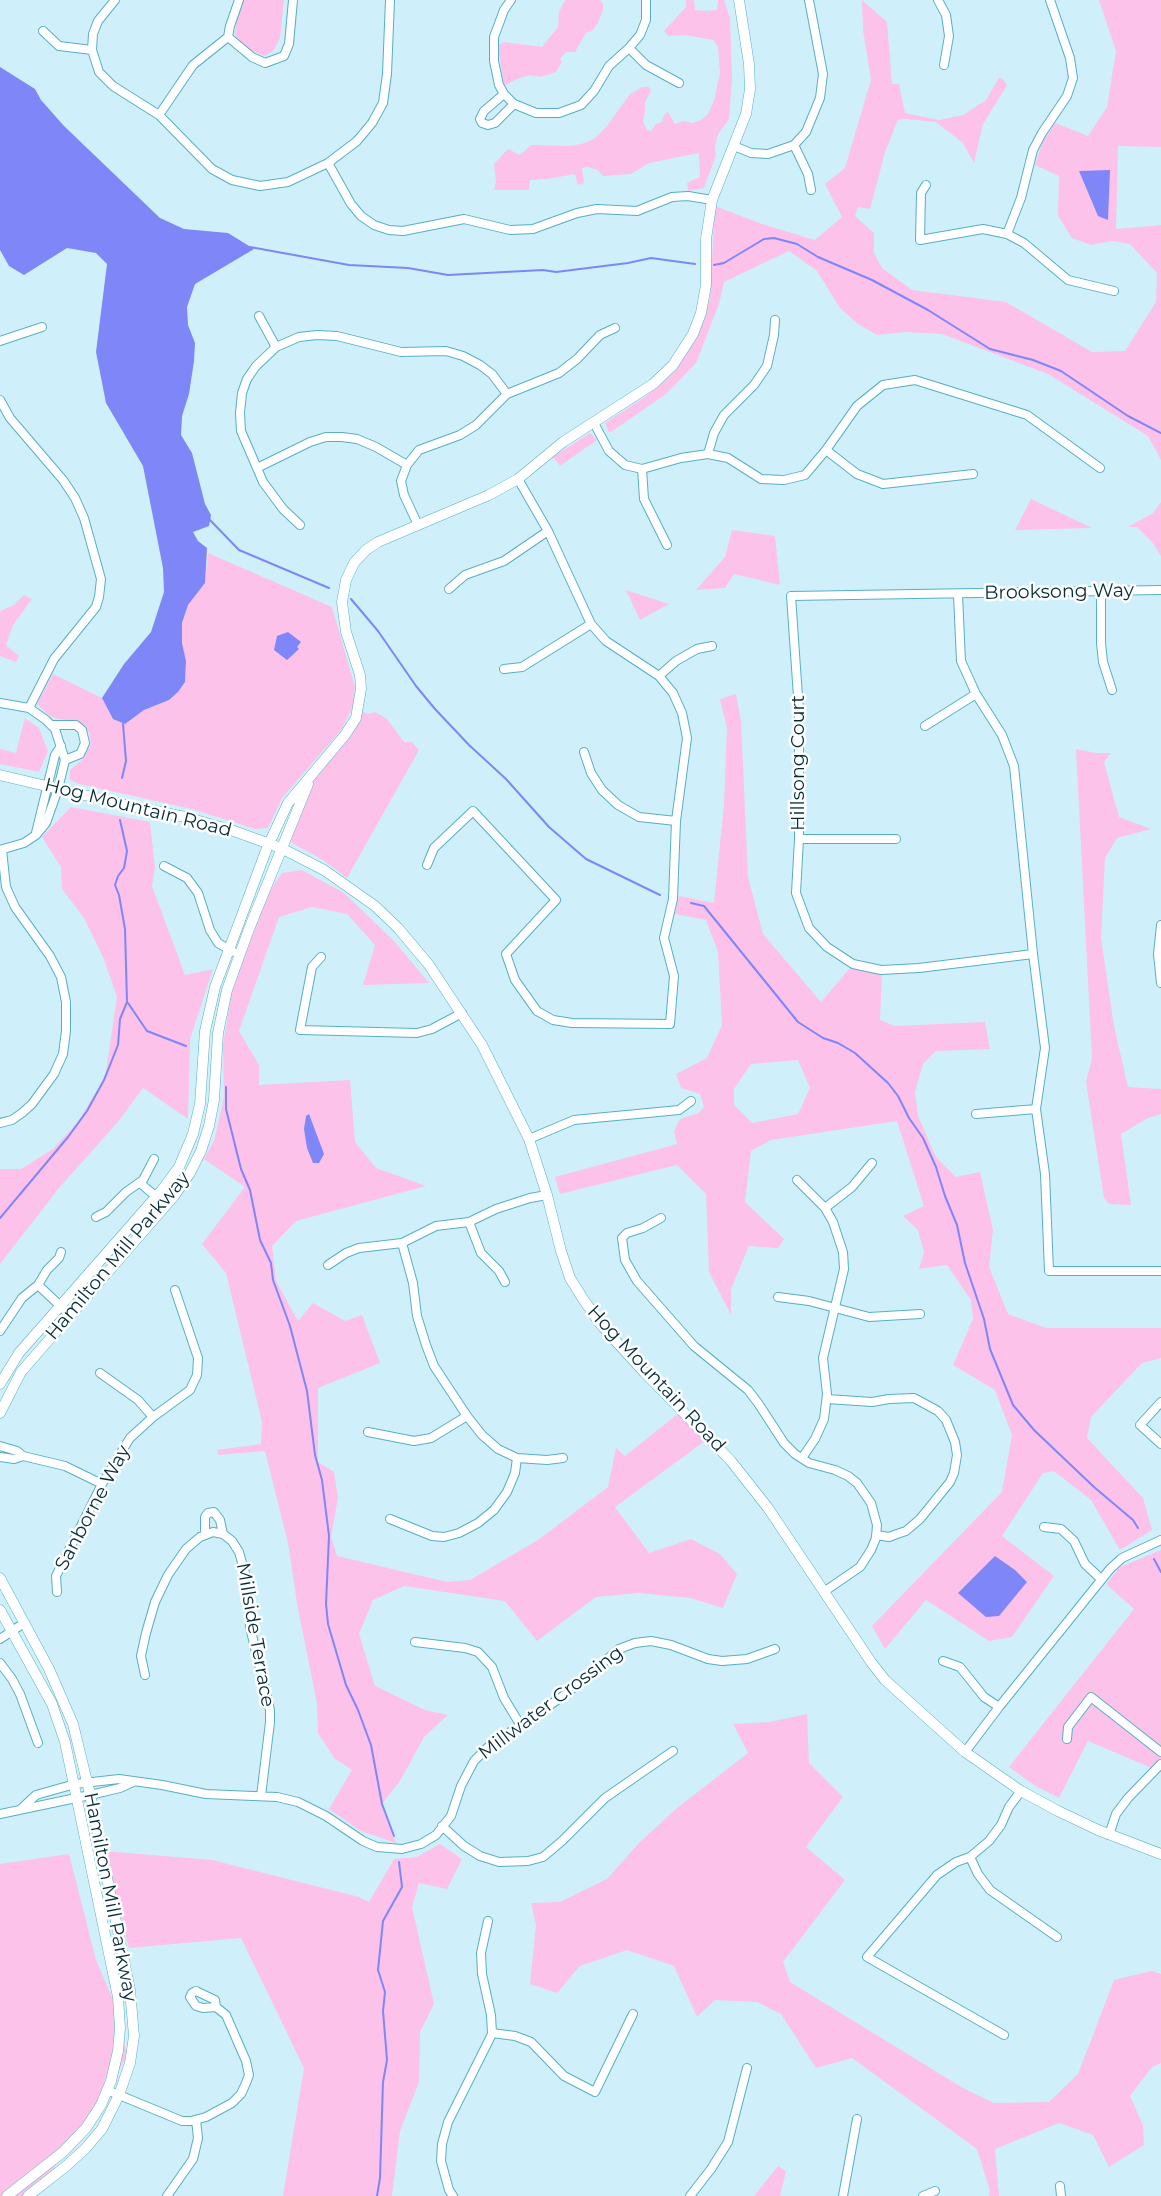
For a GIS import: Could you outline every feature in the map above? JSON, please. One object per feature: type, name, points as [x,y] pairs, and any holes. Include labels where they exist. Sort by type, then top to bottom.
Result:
[{"type":"street","points":[[115,0],[98,21],[93,34],[92,50],[99,72],[113,86],[159,115],[212,169],[232,180],[260,186],[288,182],[328,163],[357,141],[372,123],[383,103],[390,0]]},
{"type":"street","points":[[159,115],[193,65],[228,37],[239,0]]},
{"type":"street","points":[[228,37],[252,57],[265,63],[284,56],[289,44],[293,0]]},
{"type":"street","points":[[511,0],[504,9],[494,37],[494,61],[499,85],[514,104],[536,113],[559,113],[581,105],[594,91],[609,66],[640,35],[646,20],[646,0]]},
{"type":"street","name":"Hamilton Mill Parkway","points":[[0,1384],[19,1353],[156,1197],[179,1167],[193,1134],[200,1104],[205,1031],[215,987],[268,844],[288,803],[351,727],[360,704],[360,675],[346,632],[342,602],[348,572],[366,550],[378,542],[489,495],[517,479],[563,442],[653,384],[673,365],[693,334],[701,313],[706,285],[706,239],[712,200],[746,114],[750,89],[749,64],[738,0]]},
{"type":"street","points":[[734,146],[751,153],[768,154],[794,145],[806,132],[820,98],[823,74],[809,0]]},
{"type":"street","points":[[938,0],[946,15],[949,36],[944,65]]},
{"type":"street","points":[[1007,234],[1021,198],[1033,150],[1067,96],[1073,78],[1070,58],[1050,0]]},
{"type":"street","points":[[43,31],[59,46],[92,50]]},
{"type":"street","points":[[629,48],[646,65],[679,83]]},
{"type":"street","points":[[504,94],[484,111],[480,119],[482,123],[488,125],[495,122],[514,104]]},
{"type":"street","points":[[794,145],[808,174],[811,190]]},
{"type":"street","points":[[328,163],[351,204],[361,216],[388,230],[403,231],[464,219],[510,230],[533,229],[577,212],[597,209],[637,211],[672,197],[688,196],[712,200]]},
{"type":"street","points":[[926,185],[921,193],[920,240],[983,229],[1007,234],[1024,243],[1068,280],[1114,291]]},
{"type":"street","points":[[258,316],[276,347]]},
{"type":"street","points":[[708,454],[714,433],[724,415],[754,385],[767,366],[775,320]]},
{"type":"street","points":[[0,341],[42,327]]},
{"type":"street","points":[[418,525],[401,481],[407,465],[419,450],[460,435],[476,425],[507,394],[559,373],[600,335],[615,328]]},
{"type":"street","points":[[300,525],[263,482],[242,431],[240,413],[247,379],[276,347],[299,337],[317,335],[337,336],[401,352],[446,351],[480,365],[492,374],[507,394]]},
{"type":"street","points":[[594,423],[603,441],[625,465],[642,470],[681,458],[708,454],[728,458],[761,479],[784,480],[805,475],[857,406],[883,386],[915,380],[1027,415],[1100,468]]},
{"type":"street","points":[[0,400],[10,418],[75,498],[91,539],[101,579],[96,607],[54,659],[29,708]]},
{"type":"street","points":[[257,468],[310,442],[342,437],[357,439],[376,447],[407,465]]},
{"type":"street","points":[[826,450],[857,474],[883,484],[973,474]]},
{"type":"street","points":[[642,470],[644,499],[667,545]]},
{"type":"street","points":[[427,866],[434,848],[473,811],[556,900],[506,954],[515,980],[537,1011],[554,1020],[572,1023],[670,1024],[674,976],[664,937],[673,899],[676,821],[687,738],[682,713],[673,692],[659,676],[606,640],[591,624],[548,531],[517,479]]},
{"type":"street","points":[[449,589],[465,575],[505,561],[548,531]]},
{"type":"street","name":"Brooksong Way","points":[[791,596],[1161,590]]},
{"type":"street","points":[[1101,592],[1103,662],[1112,690]]},
{"type":"street","points":[[958,595],[961,661],[976,694],[1002,735],[1014,766],[1045,1048],[1036,1109],[1045,1174],[1049,1270],[1161,1271]]},
{"type":"street","name":"Hillsong Court","points":[[791,596],[798,681],[799,839],[796,893],[809,928],[827,947],[853,964],[880,970],[1033,954]]},
{"type":"street","points":[[504,669],[522,667],[591,624]]},
{"type":"street","points":[[659,676],[676,661],[697,649],[712,646]]},
{"type":"street","points":[[925,726],[976,694]]},
{"type":"street","points":[[0,703],[36,711],[55,729],[65,760],[46,823],[36,835],[24,843],[1,850],[6,887],[15,907],[50,956],[61,977],[66,1002],[63,1054],[54,1074],[32,1104],[12,1120],[0,1123]]},
{"type":"street","points":[[51,725],[76,725],[82,730],[85,743],[80,754],[65,760]]},
{"type":"street","points":[[36,835],[55,755],[61,746]]},
{"type":"street","points":[[584,752],[592,774],[602,790],[618,805],[639,817],[676,821]]},
{"type":"street","name":"Hamilton Mill Parkway","points":[[0,1413],[21,1372],[166,1205],[190,1173],[201,1151],[214,1100],[218,1033],[227,990],[303,793],[315,771]]},
{"type":"street","name":"Hog Mountain Road","points":[[0,775],[231,830],[281,848],[324,870],[375,906],[398,928],[429,965],[488,1057],[529,1139],[570,1278],[583,1299],[602,1326],[644,1372],[731,1461],[768,1508],[885,1680],[965,1752],[1021,1791],[1109,1835],[1161,1854]]},
{"type":"street","points":[[799,839],[896,839]]},
{"type":"street","points":[[164,866],[187,878],[198,892],[210,930],[218,943],[240,955]]},
{"type":"street","points":[[1161,925],[1158,954],[1161,984]]},
{"type":"street","points":[[321,957],[312,967],[300,1030],[416,1032],[432,1029],[462,1013]]},
{"type":"street","points":[[529,1139],[574,1120],[678,1110],[691,1101]]},
{"type":"street","points":[[976,1114],[1036,1109]]},
{"type":"street","points":[[96,1217],[106,1212],[126,1192],[140,1183],[154,1159]]},
{"type":"street","points":[[825,1208],[852,1187],[872,1163]]},
{"type":"street","points":[[797,1180],[825,1208],[843,1251],[844,1269],[823,1358],[827,1399],[822,1427],[802,1458]]},
{"type":"street","points":[[140,1183],[166,1205]]},
{"type":"street","points":[[328,1265],[359,1248],[402,1242],[436,1226],[469,1222],[495,1209],[547,1195]]},
{"type":"street","points":[[661,1218],[627,1233],[622,1238],[625,1260],[630,1271],[694,1346],[748,1390],[784,1443],[809,1463],[835,1470],[858,1483],[872,1503],[877,1525],[871,1550],[860,1567],[825,1591]]},
{"type":"street","points":[[469,1222],[481,1253],[499,1271],[505,1282]]},
{"type":"street","points":[[402,1242],[426,1345],[434,1366],[467,1416],[498,1449],[517,1458],[563,1458]]},
{"type":"street","points":[[0,1331],[22,1298],[38,1285],[61,1252]]},
{"type":"street","points":[[38,1285],[70,1315]]},
{"type":"street","name":"Sanborne Way","points":[[57,1592],[56,1576],[102,1484],[130,1438],[190,1390],[197,1375],[198,1357],[175,1290]]},
{"type":"street","points":[[778,1297],[809,1301],[869,1317],[920,1314]]},
{"type":"street","points":[[100,1373],[138,1400],[153,1417]]},
{"type":"street","points":[[827,1399],[872,1402],[914,1398],[938,1411],[946,1420],[955,1442],[957,1455],[950,1482],[920,1519],[906,1531],[889,1537],[876,1535]]},
{"type":"street","points":[[1161,1402],[1140,1425],[1161,1444]]},
{"type":"street","points":[[368,1432],[414,1441],[431,1438],[467,1416]]},
{"type":"street","points":[[0,1446],[17,1451],[23,1456],[65,1466],[102,1484]]},
{"type":"street","points":[[0,1457],[14,1459],[23,1456]]},
{"type":"street","points":[[390,1519],[432,1536],[444,1537],[459,1533],[478,1523],[507,1492],[515,1473],[517,1458]]},
{"type":"street","name":"Millside Terrace","points":[[205,1535],[205,1517],[214,1512],[220,1520],[223,1534],[239,1552],[247,1580],[250,1627],[270,1710],[261,1796]]},
{"type":"street","points":[[1044,1527],[1061,1529],[1074,1541],[1085,1564],[1101,1579]]},
{"type":"street","points":[[145,1675],[142,1656],[146,1633],[155,1602],[168,1575],[186,1549],[200,1537],[213,1532],[223,1534]]},
{"type":"street","points":[[965,1752],[1101,1579],[1122,1558],[1161,1541]]},
{"type":"street","name":"Hamilton Mill Parkway","points":[[0,1578],[64,1700],[73,1724],[130,1990],[134,2036],[130,2063],[119,2095],[102,2129],[85,2149],[28,2196]]},
{"type":"street","name":"Hamilton Mill Parkway","points":[[0,1610],[52,1704],[65,1742],[118,1997],[120,2028],[118,2051],[101,2105],[86,2127],[63,2152],[7,2196]]},
{"type":"street","points":[[0,1639],[24,1623]]},
{"type":"street","name":"Millwater Crossing","points":[[21,1808],[36,1795],[75,1784],[118,1779],[206,1794],[277,1797],[298,1802],[326,1816],[363,1841],[377,1847],[402,1849],[421,1844],[436,1835],[451,1816],[461,1786],[474,1760],[487,1748],[566,1694],[619,1649],[651,1641],[722,1661],[747,1658],[775,1648]]},
{"type":"street","points":[[415,1642],[478,1652],[492,1667],[504,1698],[521,1726]]},
{"type":"street","points":[[943,1661],[960,1667],[984,1697],[999,1707]]},
{"type":"street","points":[[0,1663],[20,1694],[38,1743]]},
{"type":"street","points":[[1067,1739],[1068,1727],[1091,1697],[1161,1752]]},
{"type":"street","points":[[442,1826],[464,1846],[480,1856],[499,1862],[528,1861],[543,1857],[605,1798],[673,1751]]},
{"type":"street","points":[[1109,1835],[1116,1814],[1161,1764]]},
{"type":"street","name":"Millwater Crossing","points":[[0,1814],[120,1788],[133,1782]]},
{"type":"street","points":[[1004,2035],[867,1957],[937,1875],[970,1857],[989,1841],[1021,1791]]},
{"type":"street","points":[[970,1857],[990,1890],[1056,1937]]},
{"type":"street","points":[[453,2196],[441,2161],[442,2144],[448,2122],[492,2033],[481,1953],[488,1922]]},
{"type":"street","points":[[107,2090],[177,2119],[191,2121],[220,2110],[237,2099],[248,2075],[246,2061],[226,2015],[216,2007]]},
{"type":"street","points":[[492,2033],[515,2036],[531,2042],[555,2069],[595,2092],[633,2014]]},
{"type":"street","points":[[690,2196],[727,2142],[747,2068]]},
{"type":"street","points":[[846,2196],[857,2119]]},
{"type":"street","points":[[167,2196],[193,2159],[198,2138],[196,2120]]},
{"type":"street","points":[[1060,2186],[1060,2196]]},
{"type":"street","points":[[923,2196],[935,2191]]},
{"type":"shaded area","points":[[243,0],[284,0],[280,38],[274,50],[265,56],[247,49],[235,35],[237,13]]},
{"type":"shaded area","points":[[565,0],[600,0],[603,10],[598,23],[592,31],[586,33],[575,52],[566,52],[560,59],[562,62],[556,72],[541,77],[530,75],[504,86],[498,45],[505,42],[542,47],[558,27],[559,12]]},
{"type":"shaded area","points":[[686,0],[694,0],[695,10],[706,11],[717,10],[718,0],[724,0],[730,18],[732,79],[729,119],[718,134],[716,155],[704,188],[688,191],[687,183],[700,177],[699,153],[649,163],[631,174],[603,176],[598,170],[582,168],[584,183],[578,185],[575,174],[530,180],[529,190],[494,190],[494,164],[508,149],[520,155],[531,145],[571,146],[585,143],[595,138],[630,94],[642,87],[649,87],[651,91],[645,102],[643,121],[647,130],[651,131],[656,124],[662,122],[668,112],[675,124],[684,121],[693,123],[708,114],[720,73],[718,47],[713,40],[685,35],[668,36],[664,31],[686,7]]},
{"type":"shaded area","points":[[862,0],[887,22],[892,84],[899,84],[905,113],[939,120],[963,115],[986,100],[999,78],[1007,85],[983,124],[974,163],[963,143],[936,122],[898,120],[885,152],[870,209],[858,207],[855,216],[874,233],[874,253],[882,268],[912,290],[1006,302],[1092,352],[1125,351],[1156,302],[1157,273],[1130,244],[1112,241],[1091,245],[1072,238],[1058,216],[1059,176],[1035,165],[1042,143],[1055,123],[1088,136],[1107,107],[1116,51],[1099,0],[1161,0],[1161,147],[1118,146],[1116,229],[1161,225],[1161,460],[1148,436],[1048,374],[942,334],[906,332],[877,335],[858,324],[840,308],[817,271],[789,251],[724,282],[719,304],[696,363],[666,394],[611,432],[608,431],[605,423],[645,397],[671,375],[695,340],[710,298],[715,206],[815,240],[842,217],[825,184],[845,168],[871,80],[863,30]]},
{"type":"shaded area","points":[[0,67],[35,89],[64,126],[160,218],[184,229],[228,233],[254,249],[195,284],[187,307],[188,325],[195,343],[181,435],[192,453],[205,504],[211,515],[209,526],[193,532],[198,541],[207,548],[205,583],[188,605],[182,623],[185,682],[169,700],[144,710],[125,724],[113,719],[102,698],[124,664],[151,632],[164,592],[163,568],[143,466],[106,403],[96,352],[107,264],[96,253],[67,248],[24,275],[9,266],[0,250]]},
{"type":"shaded area","points":[[1110,170],[1108,220],[1098,216],[1079,171]]},
{"type":"shaded area","points":[[590,433],[597,440],[560,466],[553,457]]},
{"type":"shaded area","points":[[1031,499],[1092,528],[1015,530]]},
{"type":"shaded area","points":[[1161,502],[1161,556],[1137,527],[1128,527],[1153,513]]},
{"type":"shaded area","points":[[732,530],[775,536],[780,585],[734,574],[725,588],[696,590],[725,557]]},
{"type":"shaded area","points":[[208,553],[332,607],[355,687],[353,706],[342,729],[282,798],[268,828],[255,829],[192,809],[70,780],[70,770],[83,759],[91,744],[89,732],[78,721],[57,719],[37,704],[53,674],[102,698],[113,719],[125,724],[144,710],[169,700],[185,682],[182,624],[188,605],[205,583]]},
{"type":"shaded area","points":[[626,590],[669,604],[640,620]]},
{"type":"shaded area","points":[[24,595],[32,599],[13,625],[6,645],[19,656],[16,662],[0,656],[0,611],[14,605]]},
{"type":"shaded area","points":[[288,632],[301,642],[297,647],[299,649],[287,660],[274,650],[277,636]]},
{"type":"shaded area","points":[[736,694],[741,721],[748,877],[763,934],[821,1002],[850,968],[882,975],[880,1020],[895,1026],[985,1022],[990,1049],[936,1051],[923,1064],[915,1092],[918,1116],[936,1157],[956,1177],[980,1172],[993,1230],[989,1267],[1008,1314],[1046,1328],[1161,1328],[1161,1358],[1142,1363],[1091,1417],[1087,1438],[1143,1498],[1152,1530],[1120,1550],[1091,1500],[1054,1471],[1043,1473],[1002,1536],[1054,1576],[1012,1637],[989,1641],[926,1600],[885,1649],[872,1626],[1002,1492],[1012,1435],[995,1390],[953,1365],[973,1319],[971,1300],[947,1265],[919,1269],[924,1252],[918,1230],[903,1216],[924,1206],[897,1121],[771,1140],[751,1151],[745,1202],[784,1239],[778,1248],[749,1246],[731,1289],[731,1315],[709,1272],[706,1194],[677,1165],[560,1194],[555,1177],[677,1144],[674,1131],[680,1119],[699,1113],[704,1107],[700,1094],[681,1088],[676,1074],[707,1058],[722,1025],[718,952],[706,920],[675,914],[679,896],[714,903],[724,805],[727,728],[720,699]],"holes":[[[798,1060],[810,1088],[798,1114],[752,1123],[734,1105],[734,1089],[751,1064]],[[995,1556],[1027,1582],[999,1616]]]},
{"type":"shaded area","points":[[362,712],[375,712],[387,719],[404,742],[412,742],[419,750],[347,878],[323,860],[292,843],[289,835],[307,788],[351,735]]},
{"type":"shaded area","points":[[25,718],[39,728],[48,751],[39,772],[0,764],[0,749],[16,753]]},
{"type":"shaded area","points":[[1076,749],[1111,753],[1104,762],[1119,817],[1151,829],[1117,838],[1105,858],[1101,938],[1114,1026],[1128,1087],[1161,1089],[1161,1114],[1148,1118],[1121,1134],[1131,1205],[1109,1204],[1104,1198],[1086,1082],[1092,1059]]},
{"type":"shaded area","points":[[71,807],[150,822],[155,868],[152,886],[185,975],[213,969],[190,1039],[188,1119],[143,1088],[118,1122],[59,1188],[0,1264],[0,1169],[21,1169],[53,1149],[77,1123],[105,1078],[117,997],[103,957],[84,918],[62,889],[61,867],[42,837]]},
{"type":"shaded area","points":[[302,870],[344,893],[394,941],[429,983],[363,985],[375,945],[347,914],[312,907],[279,917],[239,1031],[259,1065],[259,1085],[350,1080],[355,1142],[376,1168],[426,1186],[296,1221],[272,1246],[276,1281],[298,1321],[313,1303],[345,1321],[362,1315],[380,1363],[318,1388],[318,1462],[334,1472],[338,1497],[331,1537],[337,1556],[447,1582],[470,1580],[538,1540],[608,1487],[616,1448],[625,1456],[679,1413],[705,1441],[615,1507],[649,1553],[691,1539],[720,1554],[737,1574],[723,1608],[690,1598],[639,1593],[596,1597],[537,1641],[505,1601],[404,1586],[373,1600],[359,1634],[375,1686],[425,1710],[448,1715],[424,1737],[400,1781],[381,1805],[396,1843],[361,1831],[329,1809],[352,1770],[334,1758],[318,1733],[317,1704],[288,1543],[265,1451],[218,1455],[217,1450],[261,1444],[262,1422],[226,1273],[202,1244],[245,1187],[204,1159],[214,1141],[224,1097],[223,1044],[232,992],[265,897],[282,873]]},
{"type":"shaded area","points":[[309,1114],[324,1154],[319,1163],[313,1163],[307,1148],[304,1129],[306,1116]]},
{"type":"shaded area","points":[[1161,1550],[1161,1772],[1088,1741],[1059,1798],[1034,1785],[1009,1767],[1134,1609],[1106,1584],[1120,1567]]},
{"type":"shaded area","points":[[995,1556],[1027,1582],[999,1616],[986,1617],[958,1593]]},
{"type":"shaded area","points":[[807,1714],[809,1763],[843,1797],[806,1847],[845,1880],[783,1962],[790,1982],[963,2088],[994,2103],[1049,2102],[1078,2074],[1114,1980],[1151,1971],[1161,1974],[1161,2063],[1152,2067],[1130,2096],[1143,2125],[1144,2145],[1109,2167],[1093,2135],[1059,2123],[995,2149],[999,2196],[989,2196],[990,2191],[977,2149],[852,2058],[816,2068],[781,2014],[757,2002],[715,2000],[697,2017],[674,1966],[627,1950],[580,1966],[557,1993],[530,1984],[536,1925],[531,1903],[560,1902],[607,1879],[639,1843],[677,1808],[748,1753],[733,1724],[770,1722]]},
{"type":"shaded area","points":[[440,1844],[462,1859],[447,1889],[419,1883],[412,1907],[434,2004],[420,2032],[419,2082],[400,2131],[392,2196],[283,2196],[304,2068],[241,1938],[129,1948],[104,1851],[212,1860],[359,1897],[369,1902],[394,1859],[417,1857]]},
{"type":"shaded area","points":[[69,1854],[96,1960],[120,2016],[127,2057],[46,2180],[22,2196],[0,2196],[0,1864]]},
{"type":"shaded area","points":[[778,2166],[786,2171],[780,2196],[754,2196]]},
{"type":"waterway","points":[[714,265],[724,263],[764,239],[774,238],[797,244],[818,257],[872,280],[928,310],[990,349],[1033,360],[1061,371],[1128,416],[1161,433]]},
{"type":"waterway","points":[[250,247],[349,265],[408,268],[448,275],[543,270],[556,272],[651,258],[695,264]]},
{"type":"waterway","points":[[209,519],[239,550],[329,588]]},
{"type":"waterway","points":[[351,599],[435,709],[506,779],[549,827],[586,859],[660,895]]},
{"type":"waterway","points":[[122,778],[126,761],[123,724]]},
{"type":"waterway","points":[[0,1218],[87,1111],[104,1080],[118,1045],[120,1019],[127,1002],[125,929],[115,885],[124,868],[127,851],[120,820]]},
{"type":"waterway","points":[[691,903],[704,906],[798,1022],[823,1038],[855,1053],[888,1083],[898,1096],[923,1138],[936,1167],[957,1225],[990,1349],[1013,1405],[1034,1430],[1133,1520],[1138,1528]]},
{"type":"waterway","points":[[128,1003],[147,1031],[186,1046]]},
{"type":"waterway","points":[[226,1087],[226,1109],[241,1169],[250,1190],[260,1240],[271,1263],[273,1280],[290,1326],[307,1391],[329,1536],[326,1604],[328,1624],[346,1685],[371,1745],[382,1804],[394,1836]]},
{"type":"waterway","points":[[1154,1559],[1161,1572]]},
{"type":"waterway","points":[[377,2196],[383,2082],[387,2060],[383,2011],[385,1992],[378,1970],[383,1921],[402,1887],[399,1862]]}]
